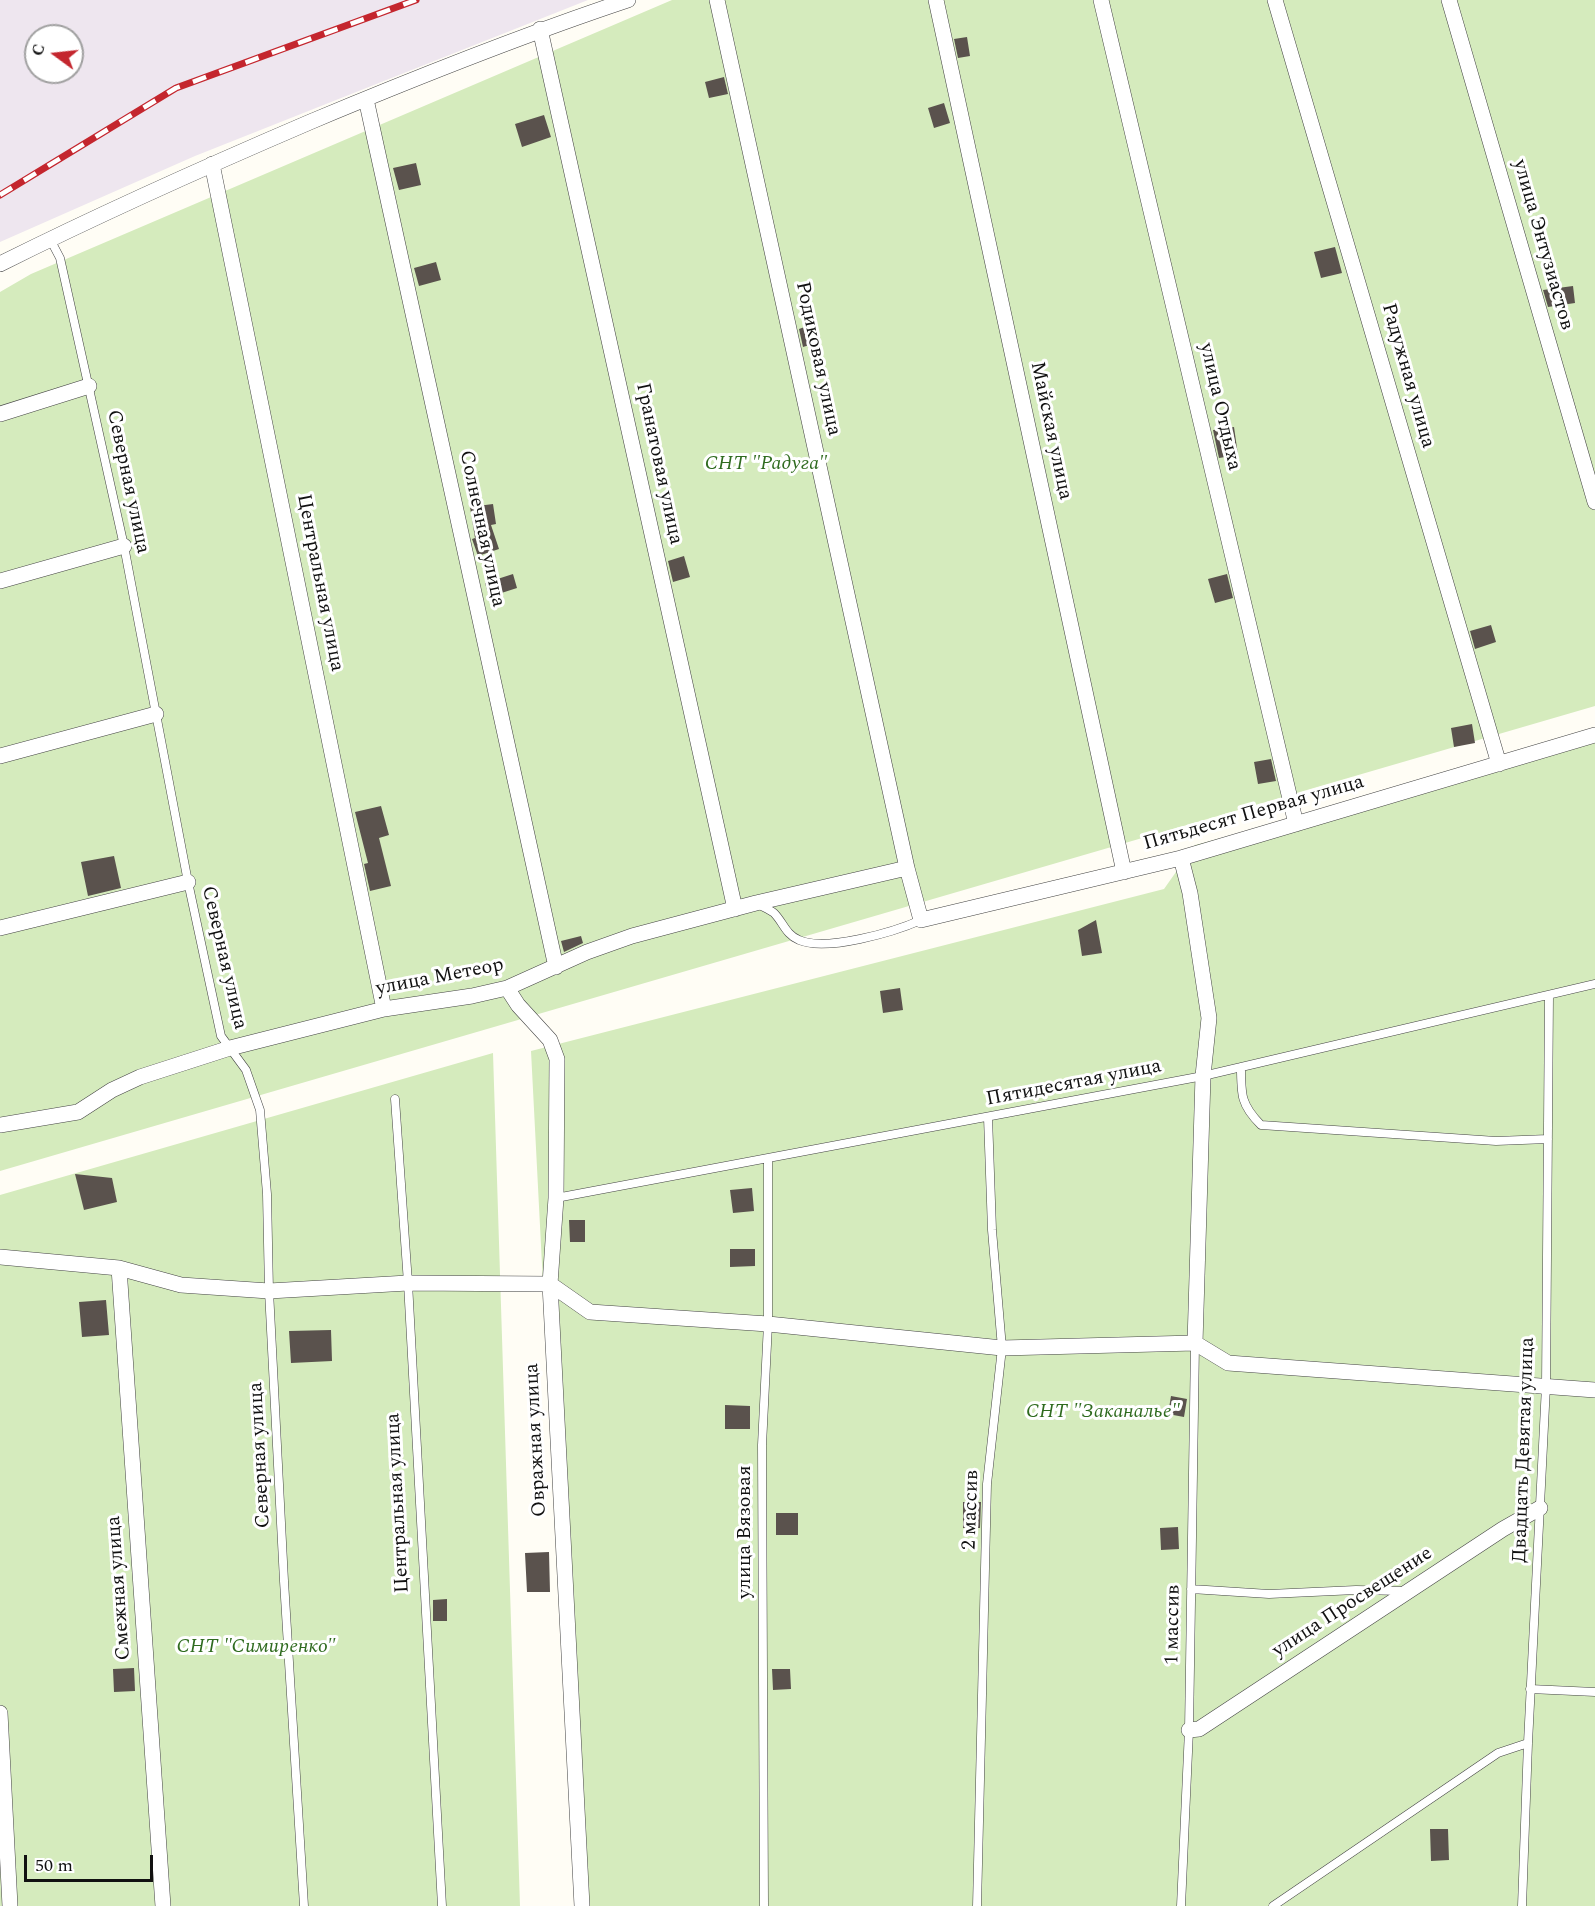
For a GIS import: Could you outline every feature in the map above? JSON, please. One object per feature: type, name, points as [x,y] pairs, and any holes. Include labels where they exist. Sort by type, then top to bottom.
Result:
[{"type":"street","points":[[0,264],[212,164],[366,99],[540,29],[628,0]]},
{"type":"street","name":"Родиковая улица","points":[[717,0],[907,868]]},
{"type":"street","name":"Майская улица","points":[[936,0],[1124,872]]},
{"type":"street","name":"улица Отдыха","points":[[1101,0],[1296,824]]},
{"type":"street","name":"Радужная улица","points":[[1275,0],[1499,764]]},
{"type":"street","name":"улица Энтузиастов","points":[[1449,0],[1595,502]]},
{"type":"street","name":"Гранатовая улица","points":[[540,29],[735,909]]},
{"type":"street","name":"Солнечная улица","points":[[366,99],[556,967]]},
{"type":"street","name":"Центральная улица","points":[[212,164],[384,1009]]},
{"type":"street","points":[[0,414],[89,386]]},
{"type":"street","points":[[0,580],[124,546]]},
{"type":"street","points":[[0,756],[156,714]]},
{"type":"street","name":"Пятьдесят Первая улица","points":[[921,920],[1181,858],[1595,735]]},
{"type":"street","points":[[1181,858],[1190,893],[1209,1018],[1203,1076],[1195,1343]]},
{"type":"street","points":[[907,868],[921,920]]},
{"type":"street","name":"улица Метеор","points":[[0,1125],[78,1112],[112,1090],[140,1077],[230,1048],[384,1009],[472,996],[507,988],[587,952],[632,936],[756,903],[907,868]]},
{"type":"street","points":[[0,928],[188,882]]},
{"type":"street","name":"Овражная улица","points":[[507,988],[518,1005],[550,1040],[557,1059],[555,1198],[550,1284],[582,1906]]},
{"type":"street","points":[[0,1257],[119,1268],[181,1285],[269,1291],[408,1283],[550,1284],[590,1312],[768,1324],[1002,1348],[1195,1343],[1228,1363],[1595,1390]]},
{"type":"street","name":"Смежная улица","points":[[119,1268],[163,1906]]},
{"type":"street","name":"улица Просвещение","points":[[1189,1730],[1199,1729],[1540,1508]]},
{"type":"street","points":[[0,1713],[10,1906]]},
{"type":"lane","name":"Северная улица","points":[[50,239],[60,258],[124,546],[188,882],[221,1036],[246,1070],[260,1110],[267,1194],[269,1291],[284,1581],[304,1906]]},
{"type":"lane","points":[[756,903],[773,913],[786,931],[799,940],[817,943],[852,941],[899,929],[921,920]]},
{"type":"lane","name":"Пятидесятая улица","points":[[555,1198],[1203,1076],[1595,984]]},
{"type":"lane","name":"Двадцать Девятая улица","points":[[1522,1906],[1530,1689],[1546,1386],[1549,995]]},
{"type":"lane","points":[[1241,1067],[1241,1091],[1248,1112],[1261,1125],[1496,1140],[1548,1139]]},
{"type":"lane","name":"Центральная улица","points":[[395,1099],[408,1283],[442,1906]]},
{"type":"lane","name":"2 массив","points":[[977,1906],[987,1484],[1002,1348],[992,1230],[988,1117]]},
{"type":"lane","name":"улица Вязовая","points":[[764,1906],[762,1445],[768,1324],[768,1159]]},
{"type":"lane","name":"1 массив","points":[[1181,1906],[1189,1730],[1195,1343]]},
{"type":"lane","points":[[1191,1589],[1269,1594],[1356,1590],[1410,1591]]},
{"type":"lane","points":[[1530,1689],[1595,1692]]},
{"type":"lane","points":[[1273,1906],[1498,1753],[1528,1743]]},
{"type":"shaded area","points":[[0,0],[588,0],[195,156],[0,242]]},
{"type":"green space","name":"СНТ \"Радуга\"","points":[[672,0],[1595,0],[1595,706],[0,1171],[0,292],[31,274]]},
{"type":"green space","name":"СНТ \"Заканалье\"","points":[[1595,728],[1595,1906],[575,1906],[531,1051],[1164,889],[1195,845],[1345,806]]},
{"type":"green space","name":"СНТ \"Симиренко\"","points":[[493,1053],[520,1906],[0,1906],[0,1195]]},
{"type":"building","points":[[967,37],[970,56],[958,58],[954,39]]},
{"type":"building","points":[[724,77],[728,94],[709,98],[705,82]]},
{"type":"building","points":[[944,103],[950,123],[934,128],[928,108]]},
{"type":"building","points":[[544,115],[551,137],[522,147],[515,124]]},
{"type":"building","points":[[416,163],[421,185],[399,190],[393,168]]},
{"type":"building","points":[[1335,247],[1342,273],[1321,278],[1314,252]]},
{"type":"building","points":[[436,262],[441,280],[419,286],[414,268]]},
{"type":"building","points":[[1573,286],[1575,303],[1548,307],[1543,290]]},
{"type":"building","points":[[813,324],[819,342],[803,347],[799,329]]},
{"type":"building","points":[[1234,427],[1238,455],[1219,458],[1213,430]]},
{"type":"building","points":[[493,504],[496,524],[491,525],[499,549],[478,556],[472,539],[475,538],[470,507]]},
{"type":"building","points":[[684,556],[690,577],[673,582],[668,561]]},
{"type":"building","points":[[513,574],[517,588],[489,597],[485,583]]},
{"type":"building","points":[[1227,574],[1233,598],[1215,603],[1208,579]]},
{"type":"building","points":[[1491,625],[1496,642],[1475,649],[1470,631]]},
{"type":"building","points":[[1472,724],[1475,743],[1454,747],[1451,728]]},
{"type":"building","points":[[1271,759],[1276,781],[1258,784],[1254,762]]},
{"type":"building","points":[[381,806],[389,835],[379,838],[391,886],[370,891],[364,864],[368,863],[355,812]]},
{"type":"building","points":[[114,856],[121,888],[88,896],[81,862]]},
{"type":"building","points":[[1096,920],[1102,953],[1082,956],[1078,930]]},
{"type":"building","points":[[581,936],[583,943],[564,952],[561,941]]},
{"type":"building","points":[[900,988],[903,1010],[883,1013],[880,991]]},
{"type":"building","points":[[75,1174],[112,1178],[117,1202],[84,1210]]},
{"type":"building","points":[[752,1188],[754,1211],[733,1213],[730,1190]]},
{"type":"building","points":[[569,1220],[585,1220],[585,1242],[570,1242]]},
{"type":"building","points":[[730,1249],[755,1249],[755,1266],[730,1267]]},
{"type":"building","points":[[106,1300],[109,1335],[82,1337],[79,1302]]},
{"type":"building","points":[[331,1330],[332,1361],[291,1363],[289,1331]]},
{"type":"building","points":[[1171,1396],[1187,1399],[1184,1417],[1168,1414]]},
{"type":"building","points":[[725,1405],[750,1406],[750,1429],[725,1429]]},
{"type":"building","points":[[963,1502],[981,1502],[980,1528],[963,1528]]},
{"type":"building","points":[[776,1513],[798,1513],[798,1535],[776,1535]]},
{"type":"building","points":[[1178,1527],[1179,1549],[1161,1550],[1160,1528]]},
{"type":"building","points":[[549,1552],[550,1592],[527,1592],[525,1553]]},
{"type":"building","points":[[447,1599],[447,1621],[433,1621],[433,1600]]},
{"type":"building","points":[[134,1668],[135,1691],[114,1692],[113,1669]]},
{"type":"building","points":[[772,1669],[790,1669],[791,1689],[773,1690]]},
{"type":"building","points":[[1430,1829],[1448,1829],[1449,1860],[1431,1861]]},
{"type":"railway","points":[[0,195],[176,88],[416,0]]}]
